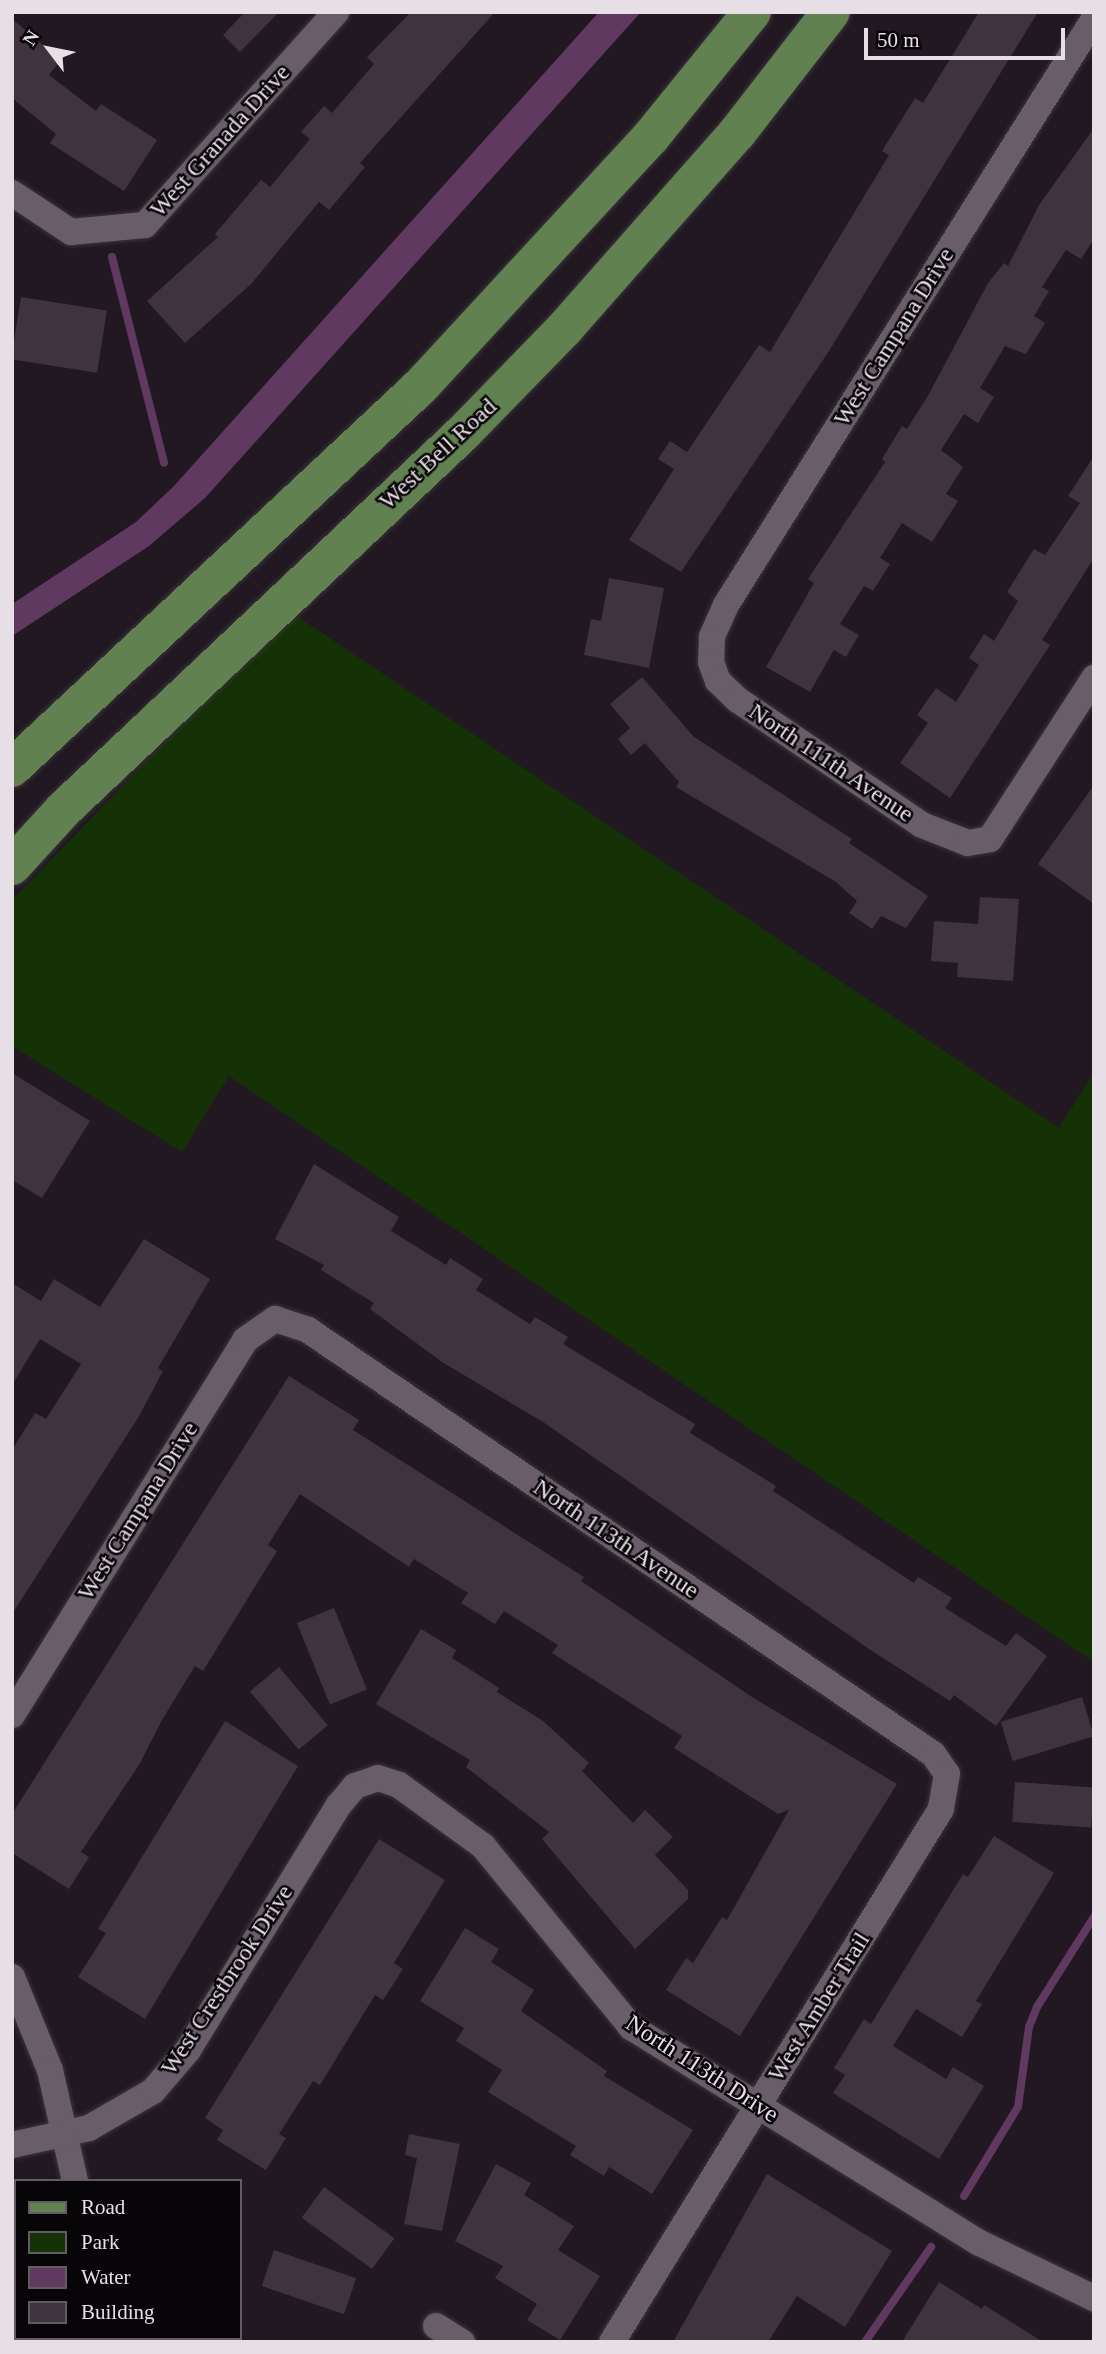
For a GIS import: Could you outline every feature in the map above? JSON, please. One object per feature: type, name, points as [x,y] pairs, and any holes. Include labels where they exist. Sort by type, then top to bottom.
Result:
[{"type":"main road","points":[[12,768],[439,367],[650,138],[752,12]]},
{"type":"main road","name":"West Bell Road","points":[[12,866],[84,790],[463,433],[565,328],[737,133],[831,12]]},
{"type":"street","name":"West Granada Drive","points":[[12,193],[71,232],[145,225],[336,12]]},
{"type":"street","name":"West Campana Drive","points":[[710,662],[712,637],[726,605],[1094,19]]},
{"type":"street","name":"North 111th Avenue","points":[[710,662],[718,681],[738,700],[922,825],[968,844],[990,839],[1094,678]]},
{"type":"street","name":"West Campana Drive","points":[[12,1715],[245,1340],[275,1319]]},
{"type":"street","name":"North 113th Avenue","points":[[275,1319],[308,1330],[923,1746],[947,1774]]},
{"type":"street","name":"West Amber Trail","points":[[612,2342],[941,1809],[947,1774]]},
{"type":"street","name":"North 113th Drive","points":[[366,1780],[399,1785],[467,1831],[631,2027],[960,2231],[1094,2298]]},
{"type":"street","name":"West Crestbrook Drive","points":[[12,2146],[68,2134],[133,2106],[173,2071],[339,1805],[366,1780]]},
{"type":"street","points":[[12,1977],[37,2031],[68,2134],[75,2179]]},
{"type":"street","points":[[436,2326],[462,2342]]},
{"type":"green space","points":[[297,616],[1059,1128],[1094,1072],[1094,1662],[229,1076],[182,1152],[12,1046],[12,900],[192,714]]},
{"type":"water","points":[[599,12],[641,12],[205,498],[149,546],[12,636],[12,604],[136,522],[174,486]]},
{"type":"building","points":[[245,12],[279,12],[240,52],[223,35]]},
{"type":"building","points":[[411,12],[495,12],[360,163],[365,167],[329,210],[319,202],[251,284],[185,343],[147,301],[218,237],[215,234],[261,180],[270,187],[310,139],[301,132],[324,106],[332,113],[374,64],[367,57]]},
{"type":"building","points":[[979,12],[1038,12],[829,351],[681,572],[629,540],[674,469],[658,459],[670,441],[687,452],[759,345],[770,352],[889,155],[882,151],[915,98],[923,103]]},
{"type":"building","points":[[12,19],[61,60],[49,75],[96,111],[101,104],[157,140],[124,191],[50,143],[56,134],[12,98]]},
{"type":"building","points":[[1094,128],[1094,239],[1081,259],[1066,250],[1042,287],[1049,291],[1034,316],[1045,323],[1026,354],[1005,346],[980,388],[994,397],[978,423],[964,414],[941,450],[963,467],[946,494],[958,501],[932,542],[902,523],[880,558],[890,564],[873,591],[864,586],[840,624],[859,635],[846,657],[834,650],[810,692],[766,667],[814,583],[808,579],[885,462],[882,459],[902,426],[907,429],[929,394],[988,283],[1004,263],[1008,266],[1039,205]]},
{"type":"building","points":[[21,297],[107,311],[97,373],[12,359]]},
{"type":"building","points":[[1094,456],[1094,558],[1042,640],[1050,645],[950,798],[900,763],[928,723],[917,715],[936,688],[956,702],[979,665],[969,658],[984,634],[994,641],[1018,601],[1007,592],[1034,549],[1045,555],[1080,503],[1068,496]]},
{"type":"building","points":[[609,578],[664,588],[649,668],[584,655],[591,619],[601,621]]},
{"type":"building","points":[[642,677],[694,737],[852,839],[849,843],[928,896],[906,928],[881,916],[872,929],[849,913],[857,901],[836,882],[676,787],[679,782],[645,743],[631,755],[618,739],[630,728],[610,704]]},
{"type":"building","points":[[1094,785],[1094,904],[1038,864]]},
{"type":"building","points":[[980,897],[1019,899],[1013,981],[957,977],[958,963],[931,961],[934,921],[978,924]]},
{"type":"building","points":[[12,1073],[90,1121],[42,1198],[12,1180]]},
{"type":"building","points":[[314,1164],[399,1217],[391,1231],[446,1265],[450,1258],[483,1279],[476,1290],[530,1324],[535,1317],[568,1337],[563,1344],[695,1424],[690,1433],[776,1486],[773,1491],[914,1583],[918,1577],[952,1598],[945,1608],[1006,1646],[1016,1633],[1047,1656],[996,1726],[954,1695],[950,1701],[872,1651],[543,1422],[442,1362],[370,1309],[374,1303],[321,1270],[324,1265],[275,1239]]},
{"type":"building","points":[[144,1239],[210,1279],[158,1368],[163,1371],[138,1418],[12,1614],[12,1450],[35,1413],[46,1419],[81,1364],[40,1339],[12,1385],[12,1283],[41,1301],[54,1279],[100,1307]]},
{"type":"building","points":[[289,1376],[359,1420],[353,1430],[584,1577],[581,1581],[752,1697],[897,1784],[740,2036],[666,1990],[686,1958],[693,1963],[722,1917],[727,1920],[789,1810],[778,1814],[674,1748],[682,1736],[552,1653],[558,1645],[504,1611],[495,1624],[461,1603],[468,1593],[414,1559],[409,1567],[300,1494],[268,1545],[277,1551],[203,1671],[195,1666],[162,1720],[139,1765],[81,1852],[89,1857],[69,1889],[12,1853],[12,1814]]},
{"type":"building","points":[[334,1608],[367,1690],[330,1705],[297,1623]]},
{"type":"building","points":[[421,1629],[456,1650],[452,1658],[499,1688],[497,1692],[543,1721],[589,1763],[582,1771],[633,1823],[645,1810],[673,1837],[655,1855],[688,1890],[688,1899],[635,1949],[542,1839],[549,1832],[466,1767],[470,1760],[376,1704]]},
{"type":"building","points":[[279,1667],[328,1725],[299,1750],[250,1691]]},
{"type":"building","points":[[1082,1697],[1094,1736],[1013,1761],[1001,1722]]},
{"type":"building","points":[[225,1721],[298,1766],[145,2019],[78,1977],[106,1933],[98,1929]]},
{"type":"building","points":[[1015,1782],[1094,1788],[1091,1827],[1012,1822]]},
{"type":"building","points":[[994,1836],[1054,1873],[976,2001],[982,2004],[962,2037],[916,2009],[893,2046],[946,2079],[953,2067],[984,2086],[939,2159],[833,2093],[845,2075],[834,2068],[864,2019],[871,2024],[963,1874],[968,1877]]},
{"type":"building","points":[[379,1839],[445,1880],[394,1963],[403,1969],[383,2000],[375,1995],[320,2085],[313,2081],[279,2134],[286,2138],[266,2170],[217,2140],[223,2130],[205,2118]]},
{"type":"building","points":[[465,1928],[499,1949],[491,1962],[534,1990],[521,2011],[607,2071],[604,2076],[693,2130],[652,2194],[609,2167],[604,2176],[570,2155],[576,2146],[488,2092],[502,2070],[456,2041],[464,2028],[420,2001]]},
{"type":"building","points":[[409,2134],[460,2144],[442,2231],[404,2224],[417,2158],[405,2155]]},
{"type":"building","points":[[496,2164],[531,2183],[524,2195],[574,2226],[558,2250],[600,2276],[560,2340],[527,2320],[537,2304],[495,2278],[503,2266],[455,2241]]},
{"type":"building","points":[[767,2174],[892,2251],[845,2327],[797,2296],[768,2342],[673,2342]]},
{"type":"building","points":[[324,2187],[394,2238],[372,2269],[302,2218]]},
{"type":"building","points":[[274,2250],[356,2278],[344,2314],[262,2286]]},
{"type":"building","points":[[939,2282],[982,2309],[984,2305],[1043,2342],[902,2342]]},
{"type":"waterway","points":[[112,257],[164,463]]},
{"type":"waterway","points":[[964,2196],[1018,2107],[1029,2027],[1037,2007],[1094,1917]]},
{"type":"waterway","points":[[865,2342],[931,2247]]}]
